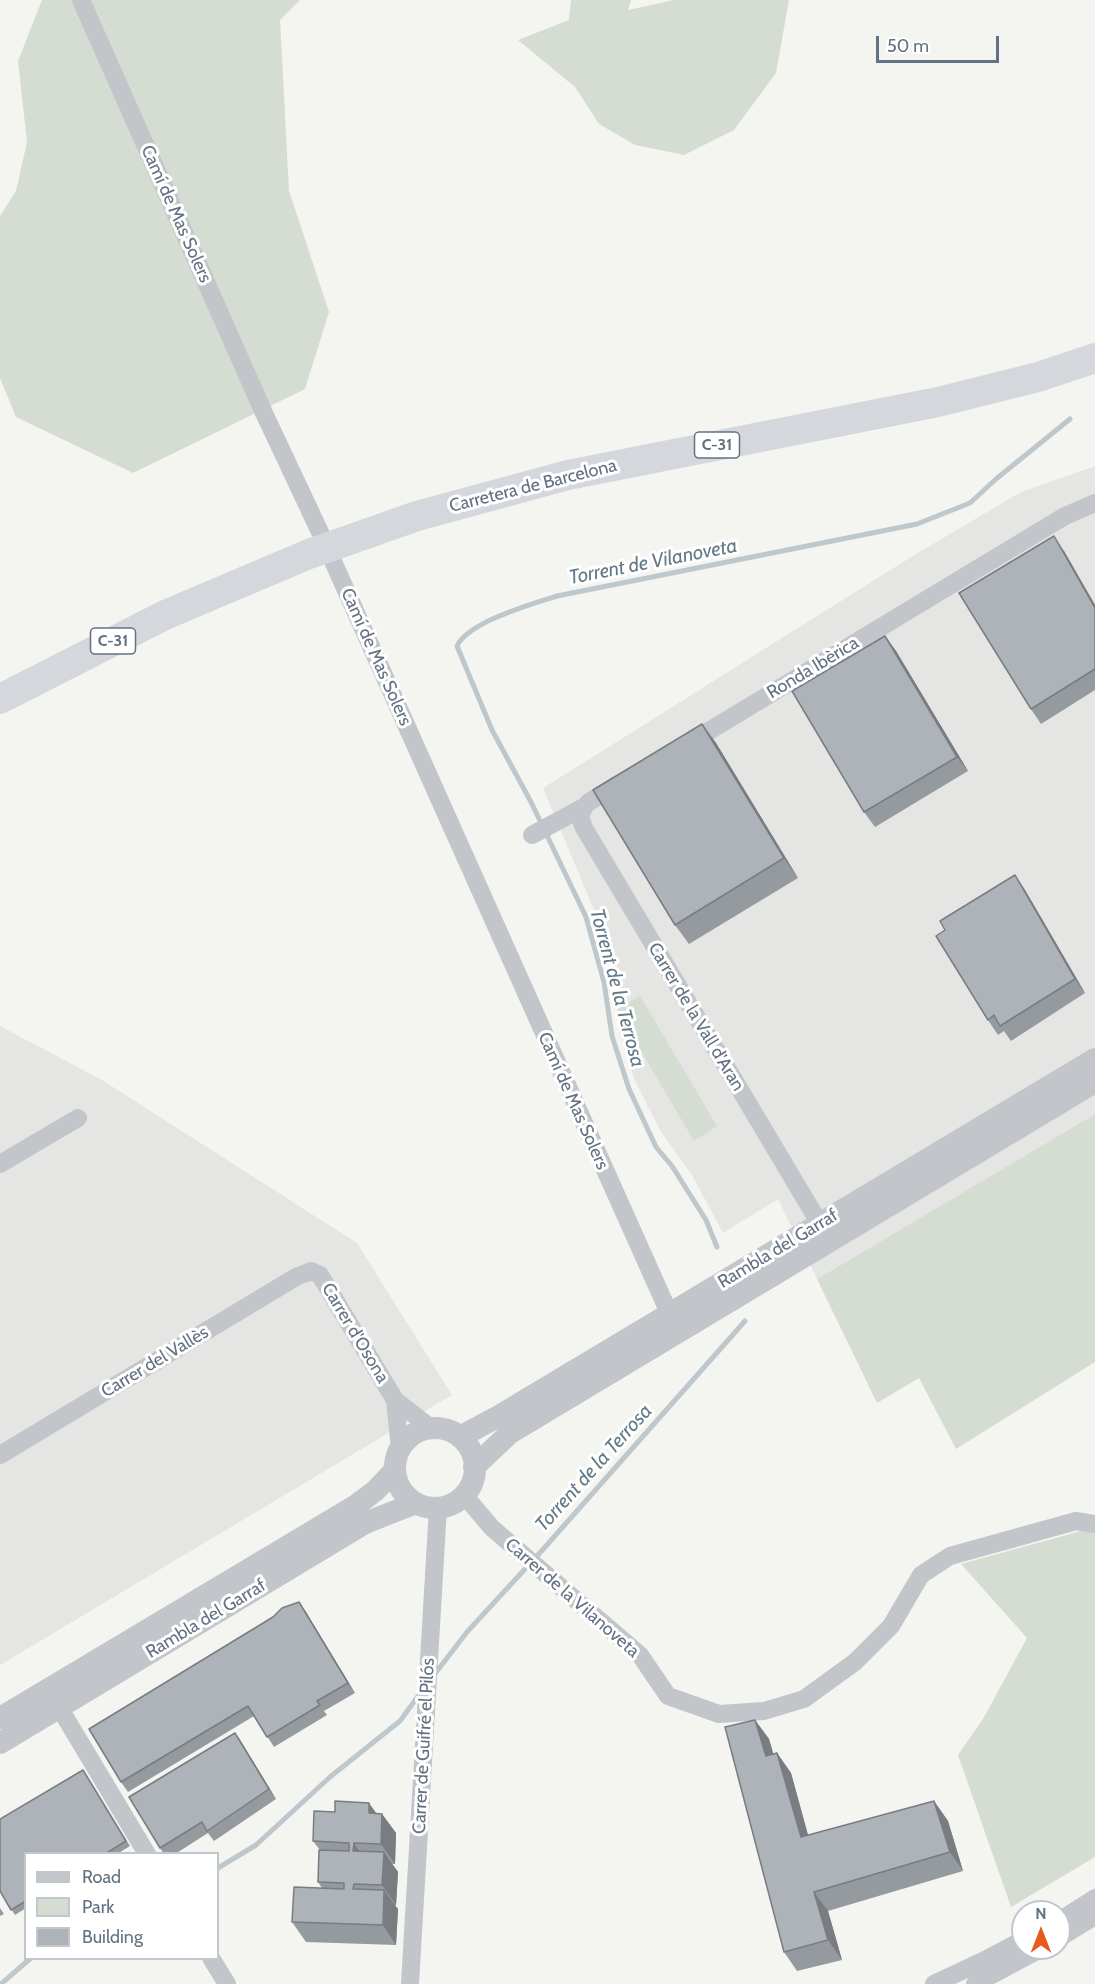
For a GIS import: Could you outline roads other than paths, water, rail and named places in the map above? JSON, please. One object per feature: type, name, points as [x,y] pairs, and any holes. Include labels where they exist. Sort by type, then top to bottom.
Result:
[{"type":"highway","name":"Carretera de Barcelona","points":[[0,699],[165,615],[309,554],[417,516],[557,477],[938,402],[1038,377],[1095,358]]},
{"type":"street","name":"Camí de Mas Solers","points":[[81,0],[259,402],[319,530],[670,1315]]},
{"type":"street","name":"Ronda Ibèrica","points":[[671,753],[1065,516],[1095,503]]},
{"type":"street","points":[[532,835],[584,807],[630,777]]},
{"type":"street","name":"Carrer de la Vall d'Aran","points":[[584,807],[580,817],[584,828],[820,1224]]},
{"type":"street","name":"Rambla del Garraf","points":[[464,1495],[473,1479],[474,1467],[510,1433],[732,1288],[820,1224],[1095,1059]]},
{"type":"street","name":"Rambla del Garraf","points":[[460,1437],[500,1416],[670,1315],[732,1288],[1095,1082]]},
{"type":"street","points":[[0,1164],[78,1118]]},
{"type":"street","name":"Carrer d'Osona","points":[[311,1271],[320,1275],[395,1400],[431,1428]]},
{"type":"street","name":"Carrer del Vallès","points":[[0,1455],[296,1277],[311,1271]]},
{"type":"street","name":"Carrer d'Osona","points":[[395,1400],[398,1460]]},
{"type":"street","name":"Rambla del Garraf","points":[[0,1718],[355,1506],[375,1491],[413,1435],[431,1428]]},
{"type":"street","points":[[431,1428],[444,1430],[460,1437],[470,1450],[474,1467]]},
{"type":"street","points":[[398,1460],[401,1489],[416,1503],[427,1507],[438,1507],[454,1503],[464,1495]]},
{"type":"street","name":"Carrer de la Vilanoveta","points":[[464,1495],[492,1528],[640,1655],[668,1696],[719,1714],[764,1711],[804,1699],[855,1662],[891,1626],[921,1575],[950,1556],[1076,1521],[1095,1524]]},
{"type":"street","name":"Rambla del Garraf","points":[[0,1743],[365,1524],[416,1503]]},
{"type":"street","name":"Carrer de Guifré el Pilós","points":[[410,1984],[438,1507]]},
{"type":"street","points":[[59,1707],[146,1852]]},
{"type":"street","points":[[1071,1913],[1095,1898]]},
{"type":"street","points":[[1071,1931],[1095,1916]]},
{"type":"street","points":[[934,1984],[1011,1947]]},
{"type":"street","points":[[212,1960],[226,1984]]},
{"type":"street","points":[[975,1984],[1020,1960]]},
{"type":"waterway","name":"Torrent de Vilanoveta","points":[[717,1247],[706,1220],[672,1166],[656,1147],[629,1089],[612,1036],[604,982],[586,917],[531,802],[492,730],[457,646],[463,637],[487,622],[557,596],[917,524],[970,503],[1070,419]]},
{"type":"waterway","name":"Torrent de la Terrosa","points":[[538,1555],[745,1321]]},
{"type":"waterway","name":"Torrent de Vilanoveta","points":[[434,1675],[467,1632],[525,1569]]},
{"type":"waterway","name":"Torrent de la Terrosa","points":[[219,1867],[256,1845],[330,1777],[400,1721],[421,1692]]},
{"type":"waterway","name":"Torrent de Vilanoveta","points":[[1,1984],[29,1960]]}]
